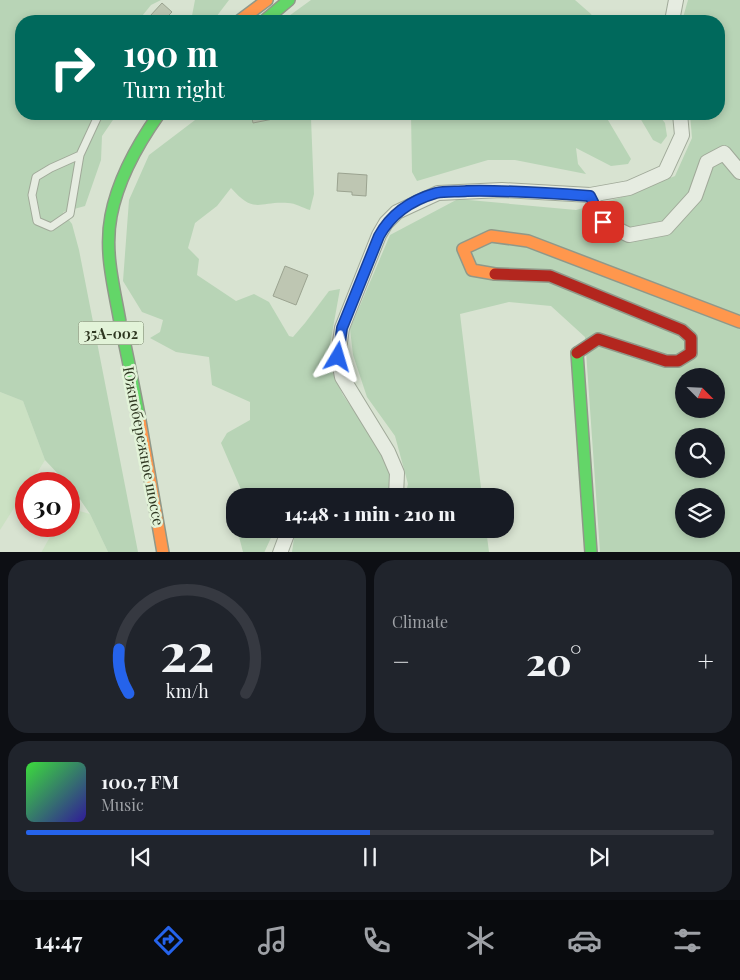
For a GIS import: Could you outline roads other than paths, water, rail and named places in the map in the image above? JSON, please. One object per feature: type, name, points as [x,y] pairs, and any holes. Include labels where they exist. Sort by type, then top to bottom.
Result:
[{"type":"main road","points":[[238,15],[253,0]]},
{"type":"main road","points":[[248,15],[267,0]]},
{"type":"main road","points":[[271,15],[289,0]]},
{"type":"main road","name":"Южнобережное шоссе","points":[[154,120],[137,148],[120,186],[109,232],[113,284],[146,451],[163,552]]},
{"type":"main road","name":"35А-002","points":[[108,184],[102,206],[99,231],[103,292],[110,332]]},
{"type":"main road","points":[[591,552],[577,353],[598,339],[666,361],[678,361],[691,353],[692,338],[682,330],[550,276],[500,274],[472,270],[463,249],[491,236],[528,241],[740,322]]},
{"type":"main road","name":"Южнобережное шоссе","points":[[131,438],[152,552]]},
{"type":"street","points":[[673,15],[676,0]]},
{"type":"street","points":[[396,488],[397,473],[388,452],[342,378],[338,357],[342,328],[386,223],[397,212],[438,193],[502,190],[590,196],[629,188],[665,172],[682,135],[681,120]]},
{"type":"street","points":[[590,196],[603,222],[628,235],[666,228],[695,196],[707,162],[724,153],[740,172]]},
{"type":"street","points":[[280,552],[285,538]]},
{"type":"lane","points":[[80,155],[36,177],[32,195],[37,221],[51,227],[70,214],[80,155],[97,120]]}]
